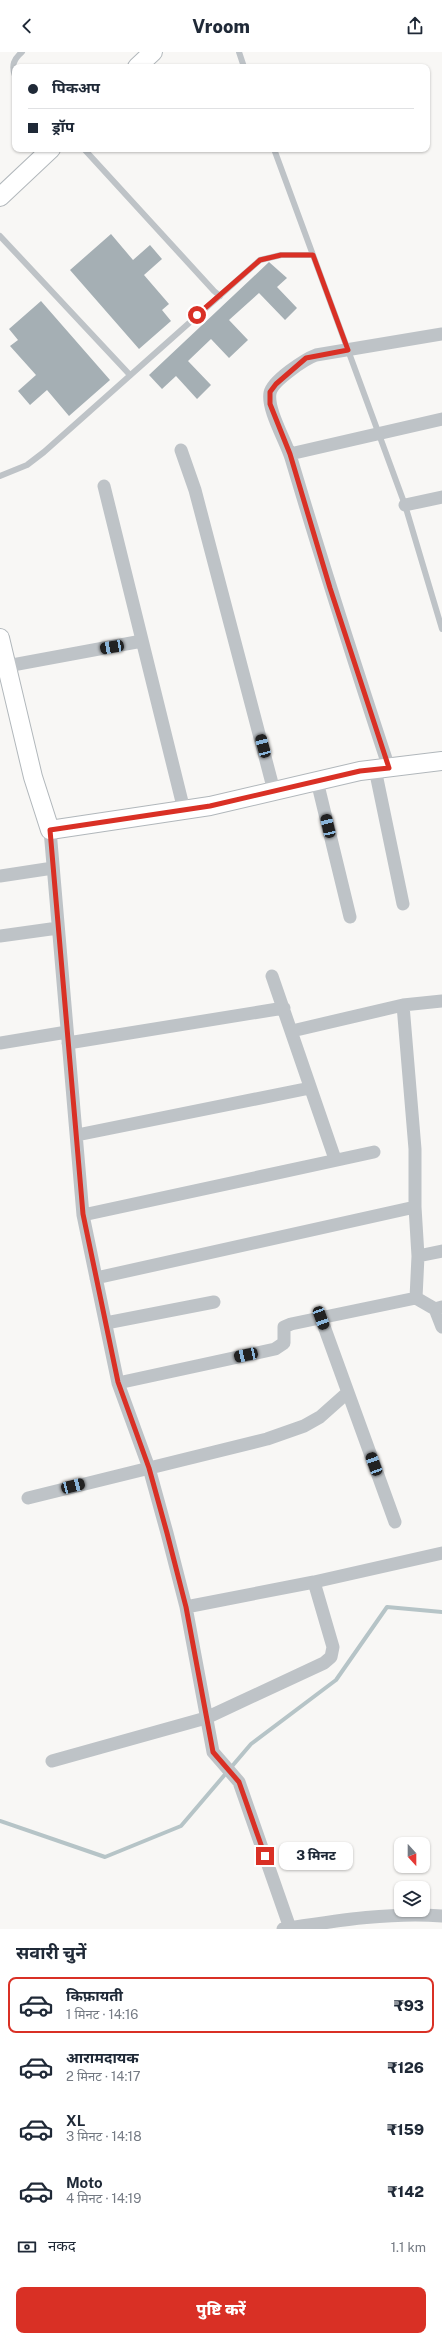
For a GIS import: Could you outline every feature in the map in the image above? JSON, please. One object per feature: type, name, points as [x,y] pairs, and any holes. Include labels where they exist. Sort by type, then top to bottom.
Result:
[{"type":"street","points":[[140,64],[153,52]]},
{"type":"street","points":[[0,197],[48,152]]},
{"type":"street","points":[[403,904],[382,769],[290,454],[270,404],[270,392],[276,384],[306,358],[442,334]]},
{"type":"street","points":[[290,454],[442,419]]},
{"type":"street","points":[[181,450],[195,490],[274,791]]},
{"type":"street","points":[[104,486],[184,810]]},
{"type":"street","points":[[405,505],[442,497]]},
{"type":"street","points":[[0,638],[33,777],[50,830],[83,1214],[118,1382],[149,1468],[186,1607],[213,1752],[239,1782],[294,1928],[414,1914],[442,1916]]},
{"type":"street","points":[[6,666],[142,641]]},
{"type":"street","points":[[50,830],[210,806],[317,781],[382,769],[442,761]]},
{"type":"street","points":[[317,781],[350,917]]},
{"type":"street","points":[[0,876],[53,868]]},
{"type":"street","points":[[0,936],[58,928]]},
{"type":"street","points":[[272,976],[336,1159]]},
{"type":"street","points":[[292,1031],[403,1005],[442,1001]]},
{"type":"street","points":[[403,1005],[415,1149],[414,1207],[418,1256],[416,1298]]},
{"type":"street","points":[[0,1043],[68,1038],[284,1008]]},
{"type":"street","points":[[77,1135],[310,1088]]},
{"type":"street","points":[[83,1214],[374,1152]]},
{"type":"street","points":[[96,1278],[414,1207]]},
{"type":"street","points":[[418,1256],[442,1251]]},
{"type":"street","points":[[118,1382],[275,1349],[284,1344],[286,1325],[416,1298],[439,1308],[442,1326]]},
{"type":"street","points":[[106,1323],[214,1302]]},
{"type":"street","points":[[321,1318],[395,1522]]},
{"type":"street","points":[[28,1498],[267,1439],[304,1426],[320,1417],[347,1392]]},
{"type":"street","points":[[186,1607],[314,1582],[442,1552]]},
{"type":"street","points":[[52,1761],[206,1718],[324,1663],[331,1658],[333,1647],[314,1582]]},
{"type":"lane","points":[[13,64],[16,58],[22,52]]},
{"type":"lane","points":[[238,52],[243,64]]},
{"type":"lane","points":[[87,152],[220,296]]},
{"type":"lane","points":[[275,152],[405,505],[442,629]]},
{"type":"lane","points":[[0,236],[130,375]]},
{"type":"lane","points":[[0,476],[27,465],[44,452],[260,260],[281,255],[313,255]]},
{"type":"building","points":[[111,234],[133,260],[150,245],[162,259],[144,275],[169,304],[162,310],[171,321],[139,349],[70,270]]},
{"type":"building","points":[[269,262],[287,278],[277,287],[297,308],[285,320],[259,293],[229,320],[248,340],[229,358],[211,339],[188,361],[211,385],[197,399],[176,376],[162,389],[149,375]]},
{"type":"building","points":[[41,301],[110,380],[69,416],[47,390],[30,405],[18,391],[36,375],[10,346],[18,340],[9,329]]},
{"type":"waterway","points":[[0,1821],[105,1857],[181,1826],[251,1744],[336,1680],[387,1607],[442,1612]]},
{"type":"route","points":[[197,315],[260,260],[281,255],[313,255],[348,350],[306,358],[276,384],[270,392],[270,404],[290,454],[330,588],[389,768],[360,771],[210,806],[50,830],[83,1214],[118,1382],[149,1468],[167,1533],[186,1607],[208,1732],[213,1752],[239,1782],[265,1856]]}]
